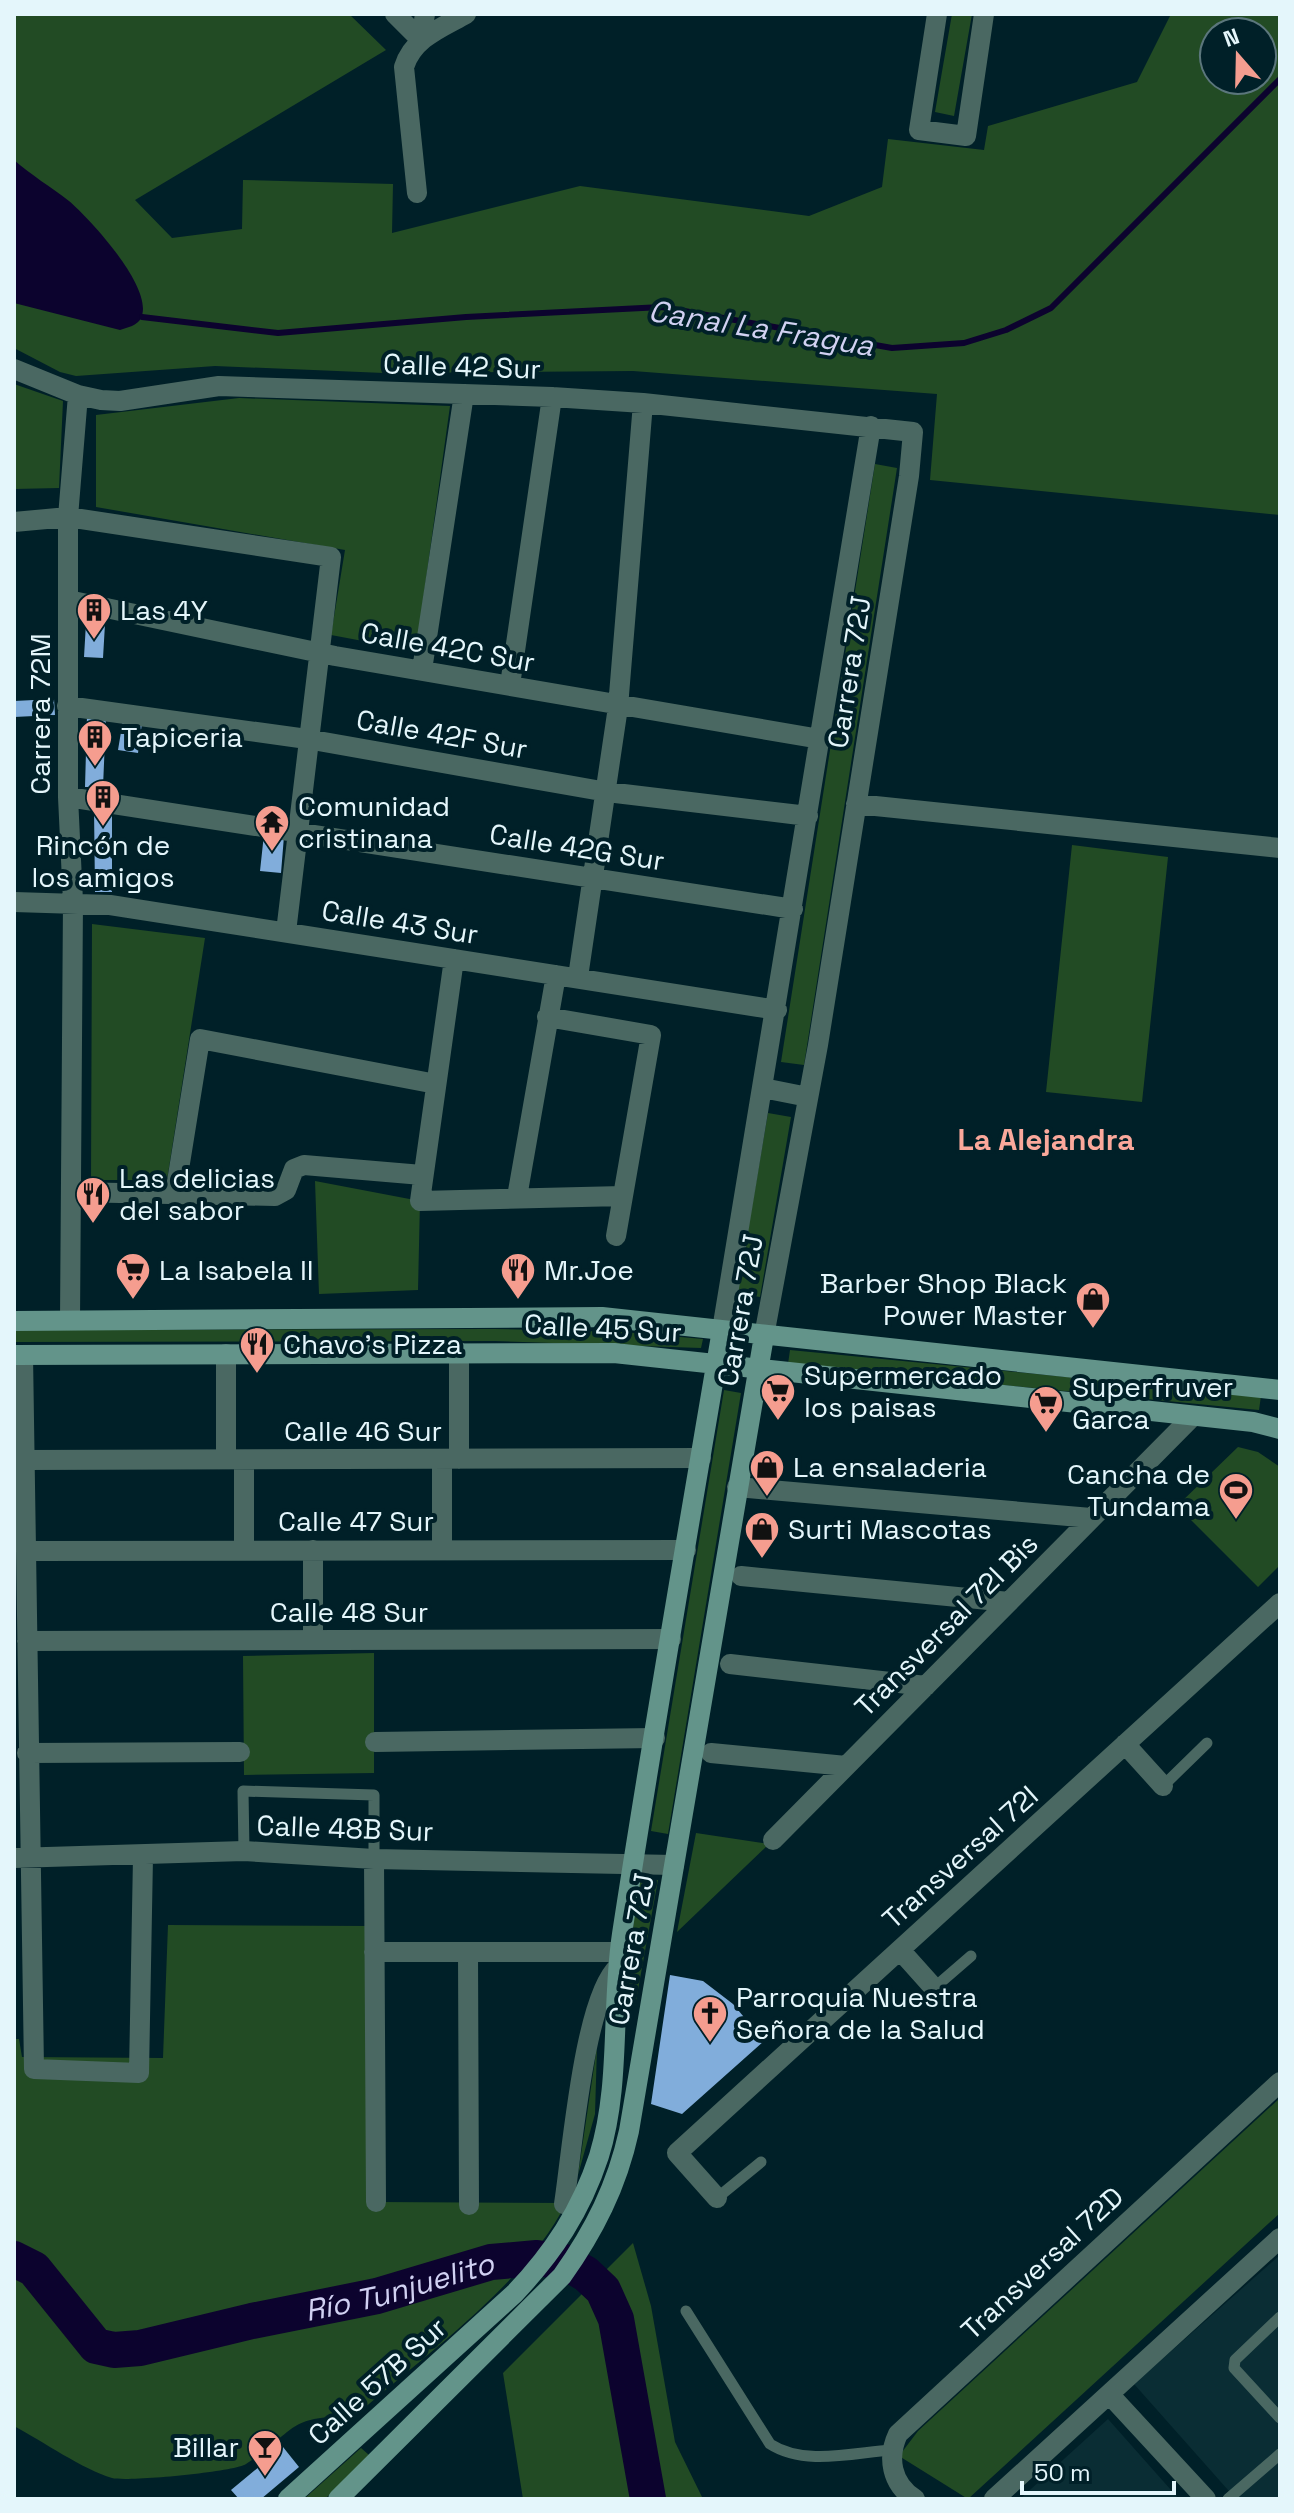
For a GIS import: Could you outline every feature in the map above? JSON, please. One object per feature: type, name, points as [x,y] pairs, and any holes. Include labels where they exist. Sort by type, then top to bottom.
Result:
[{"type":"street","points":[[395,14],[421,40]]},
{"type":"street","points":[[421,40],[425,14]]},
{"type":"street","points":[[417,193],[403,80],[408,56],[421,40],[466,14]]},
{"type":"street","points":[[937,14],[919,130],[966,136],[984,14]]},
{"type":"street","name":"Calle 42 Sur","points":[[14,369],[78,395],[120,401],[219,386],[552,397],[643,403],[913,432]]},
{"type":"street","points":[[422,670],[464,394]]},
{"type":"street","name":"Carrera 72M","points":[[70,1320],[73,901],[68,797],[68,517],[78,395]]},
{"type":"street","points":[[510,685],[552,397]]},
{"type":"street","points":[[578,977],[618,707],[643,403]]},
{"type":"street","name":"Carrera 72J","points":[[587,2189],[610,2107],[619,1959],[633,1863],[777,1010],[871,426]]},
{"type":"street","name":"Carrera 72J","points":[[610,2196],[629,2131],[737,1487],[808,1097],[909,476],[913,432]]},
{"type":"street","points":[[14,522],[68,517],[331,557],[286,932]]},
{"type":"street","name":"Calle 42C Sur","points":[[68,600],[318,652],[618,707],[640,706],[820,739]]},
{"type":"street","name":"Calle 42F Sur","points":[[67,706],[307,739],[607,792],[808,816]]},
{"type":"street","name":"Calle 42G Sur","points":[[68,797],[793,909]]},
{"type":"street","points":[[856,804],[1280,848]]},
{"type":"street","name":"Calle 43 Sur","points":[[14,902],[73,901],[777,1010]]},
{"type":"street","points":[[454,959],[420,1201],[623,1196]]},
{"type":"street","points":[[517,1197],[556,975]]},
{"type":"street","points":[[547,1017],[651,1035],[616,1236]]},
{"type":"street","points":[[175,1194],[200,1039],[436,1084]]},
{"type":"street","points":[[763,1088],[808,1097]]},
{"type":"street","points":[[71,1192],[275,1196],[286,1190],[294,1169],[304,1165],[422,1175]]},
{"type":"street","name":"Calle 45 Sur","points":[[14,1321],[602,1317],[1280,1390]]},
{"type":"street","points":[[442,1549],[459,1352]]},
{"type":"street","name":"Calle 45 Sur","points":[[19,1355],[614,1353],[1253,1422],[1280,1429]]},
{"type":"street","points":[[226,1354],[244,1550]]},
{"type":"street","points":[[19,1355],[26,1551],[20,1600],[27,1641],[27,1753],[22,1858],[34,2069],[139,2073],[143,1857]]},
{"type":"street","name":"Transversal 72I Bis","points":[[773,1840],[1193,1416]]},
{"type":"street","name":"Calle 46 Sur","points":[[25,1460],[701,1458]]},
{"type":"street","points":[[737,1487],[1091,1518]]},
{"type":"street","points":[[313,1550],[313,1640]]},
{"type":"street","name":"Calle 47 Sur","points":[[26,1551],[686,1550]]},
{"type":"street","points":[[741,1576],[1009,1602]]},
{"type":"street","name":"Transversal 72I","points":[[717,2198],[677,2153],[1280,1603]]},
{"type":"street","name":"Calle 48 Sur","points":[[27,1641],[671,1639]]},
{"type":"street","points":[[730,1664],[926,1686]]},
{"type":"street","points":[[375,1742],[655,1738]]},
{"type":"street","points":[[1125,1744],[1163,1786]]},
{"type":"street","points":[[27,1753],[240,1752]]},
{"type":"street","points":[[711,1753],[846,1766]]},
{"type":"street","name":"Calle 48B Sur","points":[[22,1858],[143,1857],[244,1851],[374,1859],[674,1865]]},
{"type":"street","points":[[374,1859],[376,2202]]},
{"type":"street","points":[[900,1950],[934,1988]]},
{"type":"street","points":[[374,1952],[468,1952],[619,1959]]},
{"type":"street","points":[[468,1952],[469,2205]]},
{"type":"street","name":"Carrera 72J","points":[[564,2204],[593,2018],[607,1980],[619,1959]]},
{"type":"street","name":"Transversal 72D","points":[[891,2450],[898,2434],[1280,2082]]},
{"type":"street","name":"Calle 57B Sur","points":[[288,2499],[514,2294],[544,2262],[569,2227],[587,2189]]},
{"type":"street","name":"Calle 57B Sur","points":[[338,2499],[530,2311],[571,2264],[610,2196]]},
{"type":"street","points":[[994,2499],[1280,2238]]},
{"type":"street","points":[[1109,2394],[1206,2499]]},
{"type":"street","points":[[891,2450],[893,2471],[915,2499]]},
{"type":"lane","points":[[1163,1786],[1207,1743]]},
{"type":"lane","points":[[244,1851],[243,1791],[374,1795],[374,1859]]},
{"type":"lane","points":[[934,1988],[971,1956]]},
{"type":"lane","points":[[717,2198],[761,2162]]},
{"type":"lane","points":[[686,2311],[770,2444],[783,2453],[802,2457],[891,2450]]},
{"type":"lane","points":[[1280,2317],[1235,2360],[1234,2368],[1280,2418]]},
{"type":"lane","points":[[1228,2499],[1280,2454]]},
{"type":"shaded area","points":[[14,160],[69,201],[118,255],[139,290],[143,305],[137,323],[120,330],[14,303]]},
{"type":"shaded area","points":[[1280,2255],[1280,2499],[1236,2499],[1134,2384]]},
{"type":"shaded area","points":[[1108,2419],[1179,2499],[1020,2499]]},
{"type":"green space","points":[[14,14],[349,14],[386,50],[135,200],[172,238],[242,229],[243,180],[393,184],[392,233],[580,186],[809,216],[882,187],[888,139],[984,150],[988,126],[1137,82],[1171,14],[1280,14],[1280,515],[930,480],[937,394],[633,371],[384,373],[215,366],[76,376],[60,372],[14,348]]},
{"type":"green space","points":[[952,14],[972,14],[954,116],[935,112]]},
{"type":"green space","points":[[14,384],[63,401],[59,488],[14,489]]},
{"type":"green space","points":[[239,398],[450,406],[416,651],[331,635],[345,550],[96,507],[96,415]]},
{"type":"green space","points":[[875,464],[897,468],[804,1065],[781,1062]]},
{"type":"green space","points":[[1072,845],[1168,857],[1142,1102],[1046,1092]]},
{"type":"green space","points":[[92,924],[205,938],[167,1180],[91,1180]]},
{"type":"green space","points":[[768,1113],[791,1117],[760,1297],[737,1293]]},
{"type":"green space","points":[[315,1181],[420,1201],[418,1290],[319,1294]]},
{"type":"green space","points":[[494,1329],[623,1332],[703,1339],[701,1348],[495,1341],[14,1342],[14,1330]]},
{"type":"green space","points":[[790,1350],[1261,1396],[1259,1410],[788,1364]]},
{"type":"green space","points":[[724,1390],[741,1393],[668,1834],[651,1831]]},
{"type":"green space","points":[[1238,1447],[1258,1452],[1280,1467],[1280,1565],[1258,1587],[1177,1506]]},
{"type":"green space","points":[[374,1653],[374,1773],[244,1775],[243,1656]]},
{"type":"green space","points":[[696,1833],[769,1844],[677,1932]]},
{"type":"green space","points":[[637,1878],[658,1880],[635,2006],[627,2006]]},
{"type":"green space","points":[[168,1925],[370,1926],[376,2202],[566,2203],[526,2262],[499,2290],[354,2417],[303,2422],[246,2464],[237,2467],[180,2476],[122,2479],[101,2474],[76,2462],[14,2426],[14,2039],[19,2039],[22,2057],[163,2058]]},
{"type":"green space","points":[[597,2047],[595,2114],[578,2175]]},
{"type":"green space","points":[[1280,2098],[1280,2213],[968,2499],[899,2456],[918,2431]]},
{"type":"green space","points":[[633,2243],[651,2306],[675,2442],[703,2499],[523,2499],[503,2373]]},
{"type":"green space","points":[[361,2448],[369,2455],[325,2499],[304,2499]]},
{"type":"building","name":"Las 4Y","points":[[86,623],[105,624],[103,658],[84,657]]},
{"type":"building","points":[[54,699],[55,715],[14,717],[14,701]]},
{"type":"building","points":[[87,716],[106,716],[103,787],[85,787]]},
{"type":"building","points":[[123,720],[142,723],[138,753],[118,750]]},
{"type":"building","points":[[94,808],[112,808],[112,892],[95,892]]},
{"type":"building","name":"Comunidad cristinana","points":[[264,834],[284,836],[281,873],[260,871]]},
{"type":"building","name":"Parroquia Nuestra Señora de la Salud","points":[[670,1975],[703,1981],[733,2004],[764,2041],[682,2114],[651,2104]]},
{"type":"building","name":"Billar","points":[[283,2447],[299,2467],[261,2499],[239,2499],[231,2490]]},
{"type":"waterway","name":"Canal La Fragua","points":[[142,317],[278,333],[466,317],[662,307],[892,348],[964,343],[1006,330],[1051,308],[1280,79]]},
{"type":"waterway","name":"Río Tunjuelito","points":[[14,2259],[34,2269],[96,2346],[114,2350],[140,2348],[377,2296],[491,2262],[537,2258],[565,2262],[586,2274],[603,2290],[616,2319],[648,2499]]},
{"type":"place","name":"Las 4Y","points":[[94,641]]},
{"type":"place","name":"Tapiceria","points":[[95,768]]},
{"type":"place","name":"Rincón de los amigos","points":[[103,828]]},
{"type":"place","name":"Comunidad cristinana","points":[[272,853]]},
{"type":"place","name":"Las delicias del sabor","points":[[93,1225]]},
{"type":"place","name":"La Isabela II","points":[[133,1301]]},
{"type":"place","name":"Mr.Joe","points":[[518,1301]]},
{"type":"place","name":"Barber Shop Black Power Master","points":[[1093,1330]]},
{"type":"place","name":"Chavo’s Pizza","points":[[257,1375]]},
{"type":"place","name":"Supermercado los paisas","points":[[778,1422]]},
{"type":"place","name":"Superfruver Garca","points":[[1046,1434]]},
{"type":"place","name":"La ensaladeria","points":[[767,1498]]},
{"type":"place","name":"Cancha de Tundama","points":[[1236,1521]]},
{"type":"place","name":"Surti Mascotas","points":[[762,1560]]},
{"type":"place","name":"Parroquia Nuestra Señora de la Salud","points":[[710,2044]]},
{"type":"place","name":"Billar","points":[[265,2478]]},
{"type":"district","name":"La Alejandra","points":[[1046,1139]]}]
